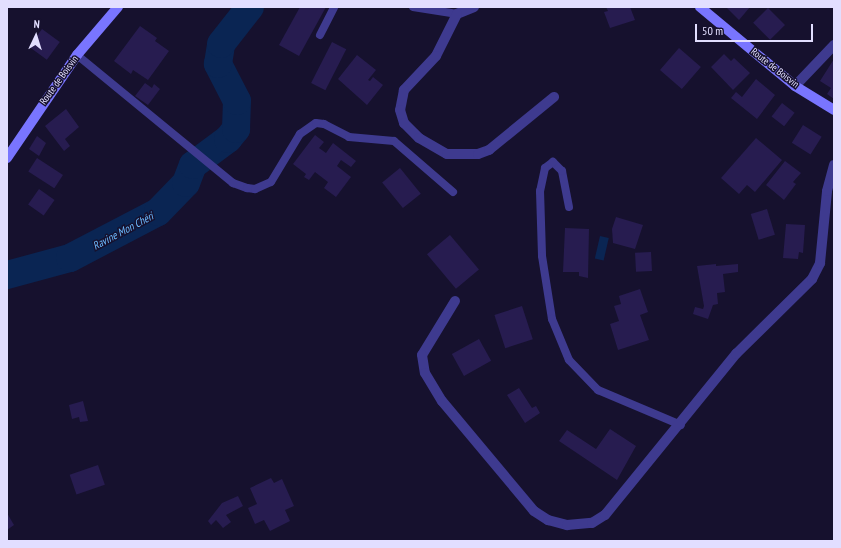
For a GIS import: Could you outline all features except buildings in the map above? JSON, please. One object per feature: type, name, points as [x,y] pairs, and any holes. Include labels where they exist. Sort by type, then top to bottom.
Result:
[{"type":"main road","name":"Route de Boisvin","points":[[7,158],[77,55],[118,7]]},
{"type":"main road","name":"Route de Boisvin","points":[[700,7],[795,86],[834,110]]},
{"type":"street","points":[[474,7],[457,14],[436,56],[404,90],[400,100],[400,110],[404,123],[419,138],[447,154],[478,154],[489,150],[554,97]]},
{"type":"street","points":[[795,86],[834,45]]},
{"type":"street","points":[[455,301],[422,355],[425,373],[442,401],[534,511],[548,520],[567,526],[581,526],[605,515],[681,425],[736,354],[812,279],[820,263],[827,190],[834,165]]},
{"type":"lane","points":[[320,35],[334,7]]},
{"type":"lane","points":[[413,7],[457,14]]},
{"type":"lane","points":[[77,55],[196,150],[234,183],[255,189],[264,187],[278,173],[300,134],[316,123],[324,124],[349,137],[394,141],[453,192]]},
{"type":"lane","points":[[569,207],[562,171],[553,162],[545,168],[540,191],[542,256],[552,319],[569,360],[598,390],[681,425]]},
{"type":"water","points":[[600,236],[609,238],[604,260],[595,258]]},
{"type":"waterway","name":"Ravine Mon Chéri","points":[[7,275],[70,258],[158,212],[186,183],[193,165],[228,139],[236,129],[237,101],[218,64],[221,44],[250,7]]}]
